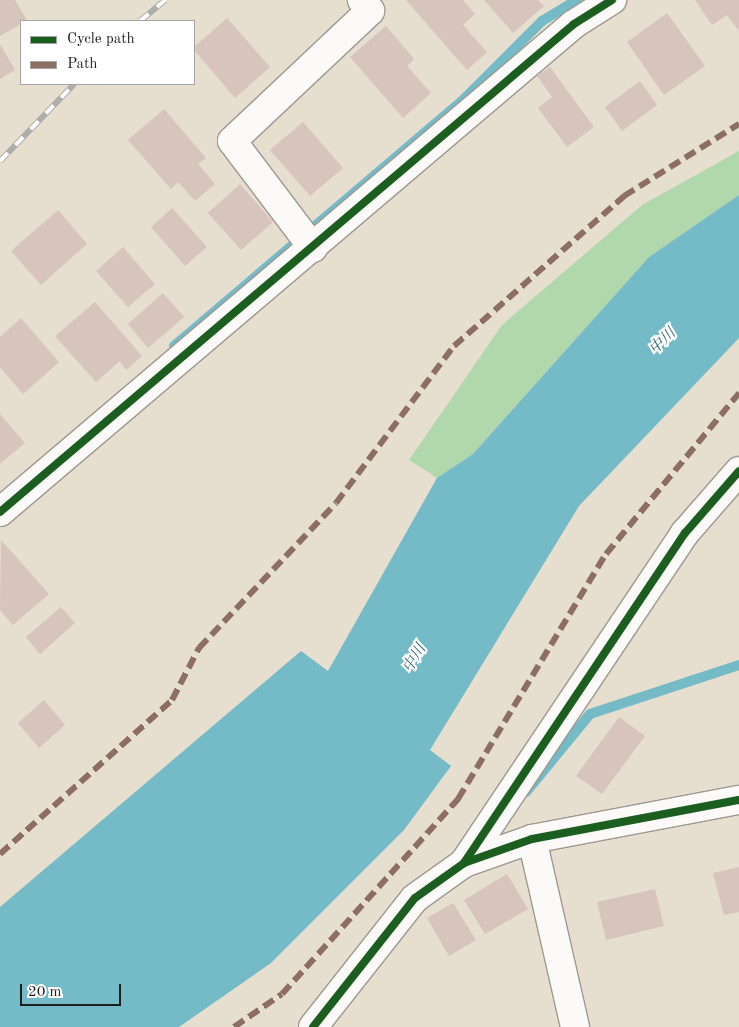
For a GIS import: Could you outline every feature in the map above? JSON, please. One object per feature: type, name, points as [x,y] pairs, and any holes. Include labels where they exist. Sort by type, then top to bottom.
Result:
[{"type":"street","points":[[313,248],[232,141],[370,11],[362,0]]},
{"type":"street","points":[[0,512],[313,248],[574,24],[612,0]]},
{"type":"street","points":[[464,863],[685,533],[739,471]]},
{"type":"street","points":[[313,1027],[415,898],[464,863],[532,839],[739,800]]},
{"type":"street","points":[[532,839],[575,1027]]},
{"type":"green space","points":[[739,151],[739,195],[649,257],[473,454],[437,478],[409,460],[502,325],[642,205]]},
{"type":"water","name":"中川","points":[[739,195],[739,338],[579,506],[430,750],[451,766],[404,830],[271,963],[179,1027],[0,1027],[0,907],[301,651],[328,671],[437,478],[473,454],[649,257]]},
{"type":"building","points":[[0,0],[15,0],[27,20],[20,20],[20,25],[0,36]]},
{"type":"building","points":[[406,0],[463,0],[475,14],[463,25],[487,52],[467,70]]},
{"type":"building","points":[[484,0],[538,0],[544,6],[513,33]]},
{"type":"building","points":[[695,0],[739,0],[739,31],[727,15],[712,25]]},
{"type":"building","points":[[667,13],[705,66],[664,95],[627,42]]},
{"type":"building","points":[[227,18],[270,67],[235,98],[195,51],[195,46]]},
{"type":"building","points":[[386,26],[414,59],[407,66],[431,93],[403,118],[350,57]]},
{"type":"building","points":[[0,44],[15,70],[0,79]]},
{"type":"building","points":[[550,67],[594,127],[567,147],[538,108],[552,97],[537,76]]},
{"type":"building","points":[[640,81],[657,105],[622,131],[605,107]]},
{"type":"building","points":[[164,109],[206,158],[198,164],[215,184],[195,201],[178,182],[171,189],[128,140]]},
{"type":"building","points":[[303,122],[343,168],[310,196],[270,150]]},
{"type":"building","points":[[240,184],[273,222],[241,250],[208,213]]},
{"type":"building","points":[[172,208],[207,247],[185,266],[151,227]]},
{"type":"building","points":[[58,210],[87,244],[41,285],[11,251]]},
{"type":"building","points":[[123,247],[155,284],[128,307],[96,271]]},
{"type":"building","points":[[163,293],[184,317],[148,348],[128,324]]},
{"type":"building","points":[[95,302],[142,356],[126,370],[120,361],[96,382],[55,336]]},
{"type":"building","points":[[21,318],[59,362],[23,394],[0,367],[0,337]]},
{"type":"building","points":[[0,414],[25,443],[0,464]]},
{"type":"building","points":[[1,540],[49,594],[13,625],[0,610]]},
{"type":"building","points":[[61,607],[75,623],[40,654],[26,637]]},
{"type":"building","points":[[44,700],[65,725],[39,748],[18,723]]},
{"type":"building","points":[[619,717],[645,736],[602,794],[576,776]]},
{"type":"building","points":[[739,867],[739,912],[724,915],[713,873]]},
{"type":"building","points":[[507,874],[528,909],[485,934],[464,900]]},
{"type":"building","points":[[655,889],[664,926],[606,940],[597,902]]},
{"type":"building","points":[[453,903],[476,940],[449,956],[427,918]]},
{"type":"waterway","points":[[174,346],[464,99],[542,21],[577,0]]},
{"type":"waterway","points":[[526,792],[590,714],[739,665]]},
{"type":"railway","points":[[141,20],[165,0]]},
{"type":"railway","points":[[0,161],[73,85]]},
{"type":"marked path","points":[[0,854],[172,700],[199,648],[336,503],[454,346],[624,196],[739,124]]},
{"type":"marked path","points":[[234,1027],[282,994],[458,799],[606,554],[739,393]]},
{"type":"cycle path","points":[[0,512],[574,24],[612,0]]},
{"type":"cycle path","points":[[464,863],[685,533],[739,471]]},
{"type":"cycle path","points":[[313,1027],[415,898],[464,863],[532,839],[739,800]]}]
